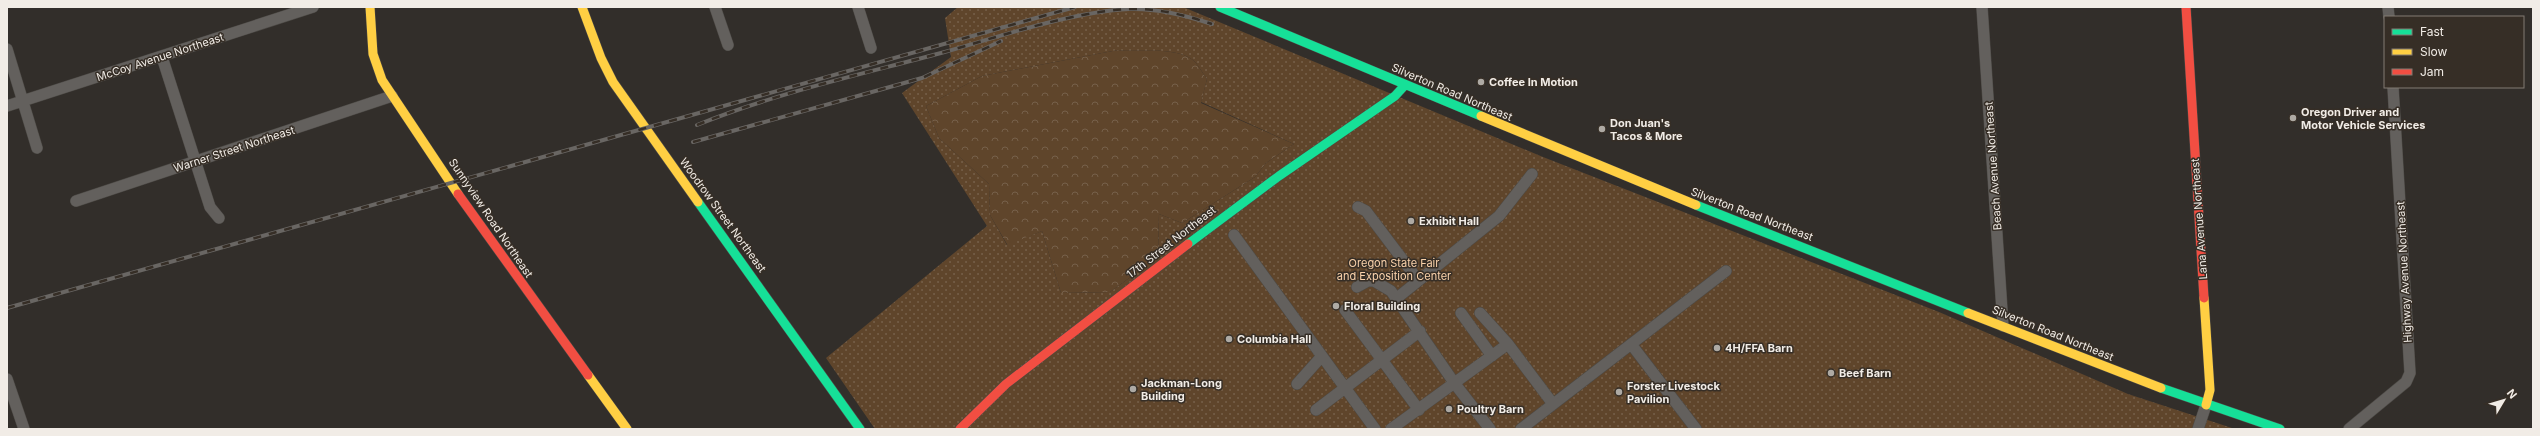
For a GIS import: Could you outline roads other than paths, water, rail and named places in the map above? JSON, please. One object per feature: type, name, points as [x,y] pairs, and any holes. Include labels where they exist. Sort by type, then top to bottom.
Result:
[{"type":"main road","name":"Sunnyview Road Northeast","points":[[370,7],[373,54],[378,70],[392,96],[468,209],[627,429]]},
{"type":"main road","name":"Woodrow Street Northeast","points":[[582,7],[601,58],[613,82],[857,428]]},
{"type":"main road","name":"Silverton Road Northeast","points":[[1220,7],[1755,230],[2206,405],[2280,429]]},
{"type":"main road","name":"Lana Avenue Northeast","points":[[2186,7],[2210,390],[2206,405]]},
{"type":"main road","name":"17th Street Northeast","points":[[960,429],[1008,384],[1226,214],[1395,96],[1405,85]]},
{"type":"street","name":"McCoy Avenue Northeast","points":[[7,106],[313,7]]},
{"type":"street","points":[[715,7],[728,46]]},
{"type":"street","points":[[858,7],[871,48]]},
{"type":"street","name":"Beach Avenue Northeast","points":[[1982,7],[2003,326]]},
{"type":"street","points":[[7,49],[24,100],[37,148]]},
{"type":"street","points":[[162,57],[210,207],[219,218]]},
{"type":"street","name":"Highway Avenue Northeast","points":[[2349,429],[2406,382],[2410,373],[2393,88]]},
{"type":"street","name":"Warner Street Northeast","points":[[76,201],[392,96]]},
{"type":"street","points":[[1397,298],[1499,216],[1532,174]]},
{"type":"street","points":[[1358,207],[1366,211],[1418,280]]},
{"type":"street","points":[[1234,235],[1375,429]]},
{"type":"street","points":[[1521,429],[1726,271]]},
{"type":"street","points":[[1357,287],[1368,281],[1385,285],[1397,298],[1455,384],[1490,429]]},
{"type":"street","points":[[1345,310],[1418,410]]},
{"type":"street","points":[[1460,313],[1492,356]]},
{"type":"street","points":[[1480,313],[1508,344],[1553,404]]},
{"type":"street","points":[[1316,410],[1420,331]]},
{"type":"street","points":[[1391,429],[1455,384],[1508,344]]},
{"type":"street","points":[[1631,344],[1696,429]]},
{"type":"street","points":[[1297,384],[1322,356]]},
{"type":"street","points":[[7,379],[24,429]]},
{"type":"street","name":"Lana Avenue Northeast","points":[[2198,429],[2206,405]]},
{"type":"railway","points":[[7,308],[1075,7]]},
{"type":"railway","points":[[697,125],[757,103],[787,94],[1035,26],[1083,15],[1107,11],[1140,9],[1182,15],[1212,24]]},
{"type":"railway","points":[[693,142],[922,78],[1001,41]]},
{"type":"place","name":"Coffee In Motion","points":[[1481,82]]},
{"type":"place","name":"Oregon Driver and Motor Vehicle Services","points":[[2293,118]]},
{"type":"place","name":"Don Juan's Tacos & More","points":[[1602,129]]},
{"type":"place","name":"Exhibit Hall","points":[[1411,221]]},
{"type":"place","name":"Floral Building","points":[[1336,306]]},
{"type":"place","name":"Columbia Hall","points":[[1229,339]]},
{"type":"place","name":"4H/FFA Barn","points":[[1717,348]]},
{"type":"place","name":"Beef Barn","points":[[1831,373]]},
{"type":"place","name":"Jackman-Long Building","points":[[1133,389]]},
{"type":"place","name":"Forster Livestock Pavilion","points":[[1619,392]]},
{"type":"place","name":"Poultry Barn","points":[[1449,409]]},
{"type":"park label","name":"Oregon State Fair and Exposition Center","points":[[1394,269]]}]
